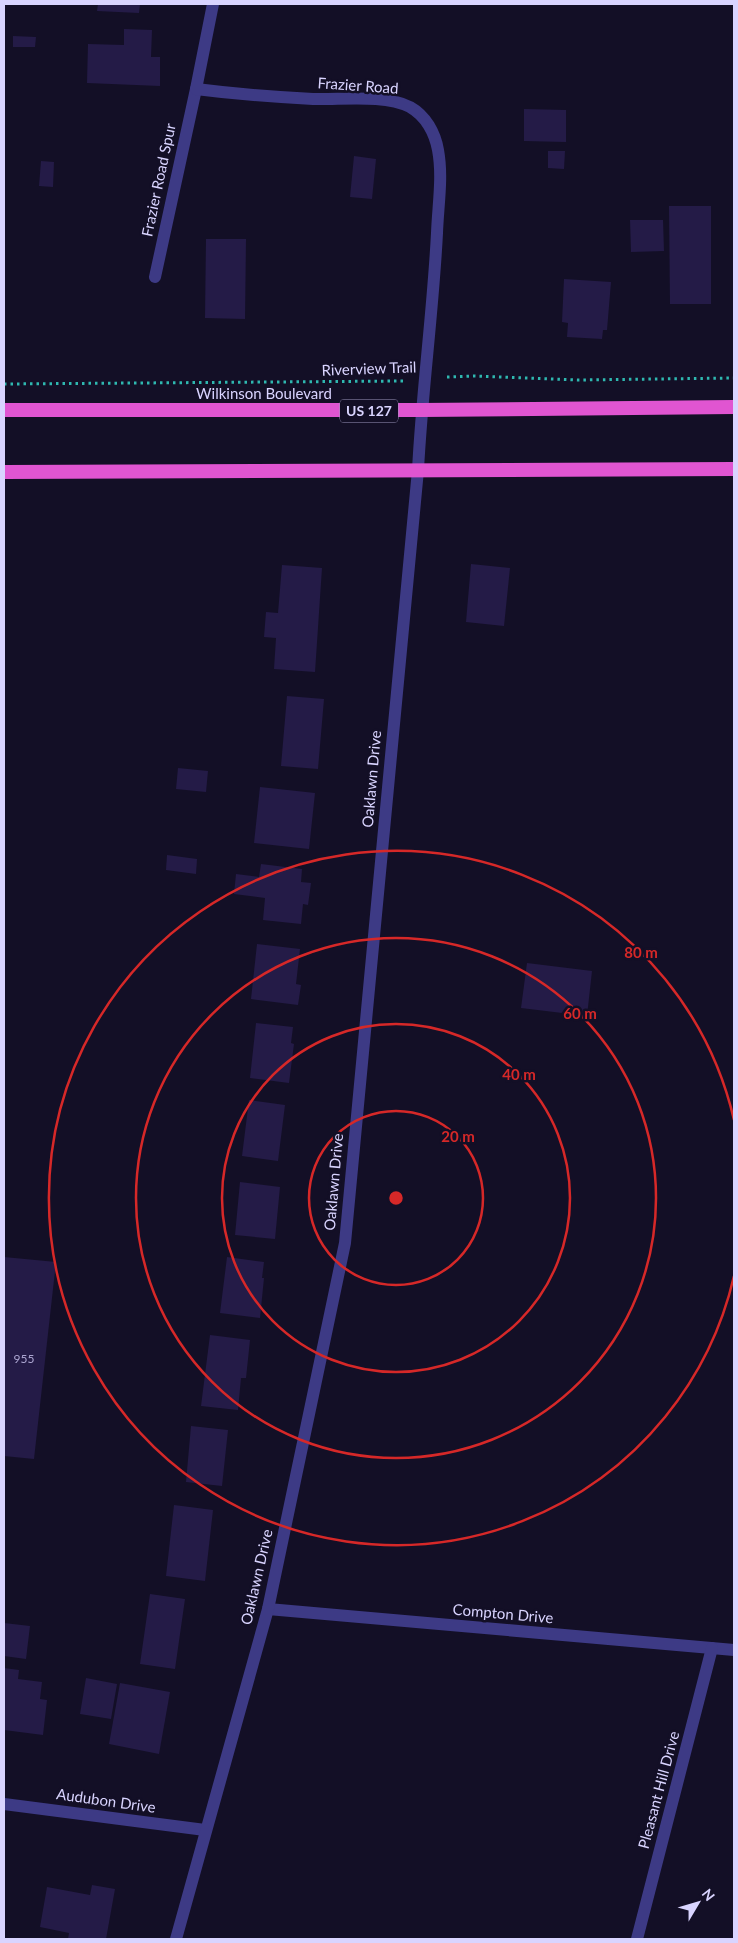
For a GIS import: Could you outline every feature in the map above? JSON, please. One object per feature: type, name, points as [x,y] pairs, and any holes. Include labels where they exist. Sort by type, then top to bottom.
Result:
[{"type":"highway","name":"Wilkinson Boulevard","points":[[4,410],[421,410],[734,407]]},
{"type":"highway","points":[[4,472],[734,469]]},
{"type":"street","points":[[196,89],[213,4]]},
{"type":"street","name":"Frazier Road Spur","points":[[155,277],[196,89]]},
{"type":"street","name":"Frazier Road","points":[[196,89],[262,96],[390,102],[410,108],[426,120],[438,149],[441,182],[421,410]]},
{"type":"street","name":"Oaklawn Drive","points":[[176,1939],[268,1609],[344,1244],[418,470],[421,410]]},
{"type":"street","name":"Compton Drive","points":[[268,1609],[734,1650]]},
{"type":"street","name":"Pleasant Hill Drive","points":[[637,1939],[712,1648]]},
{"type":"street","name":"Audubon Drive","points":[[4,1804],[205,1830]]},
{"type":"path","name":"Riverview Trail","points":[[4,384],[395,382],[425,378],[473,376],[578,380],[734,378]]},
{"type":"building","points":[[98,4],[140,4],[139,13],[97,11]]},
{"type":"building","points":[[124,29],[152,30],[151,57],[160,57],[160,86],[87,83],[88,44],[124,45]]},
{"type":"building","points":[[13,36],[36,37],[35,47],[13,47]]},
{"type":"building","points":[[524,109],[566,110],[566,142],[524,141]]},
{"type":"building","points":[[548,151],[565,151],[564,169],[548,168]]},
{"type":"building","points":[[354,156],[376,159],[372,199],[350,197]]},
{"type":"building","points":[[41,161],[54,162],[53,187],[39,186]]},
{"type":"building","points":[[669,206],[711,206],[711,304],[670,304]]},
{"type":"building","points":[[630,220],[663,220],[664,251],[631,252]]},
{"type":"building","points":[[206,239],[246,239],[245,319],[205,318]]},
{"type":"building","points":[[564,279],[611,282],[607,330],[603,330],[602,339],[567,337],[568,323],[562,322]]},
{"type":"building","points":[[471,564],[510,568],[504,626],[466,622]]},
{"type":"building","points":[[282,565],[322,568],[315,672],[274,669],[276,638],[264,637],[266,612],[278,613]]},
{"type":"building","points":[[287,696],[324,699],[318,769],[281,766]]},
{"type":"building","points":[[178,768],[208,771],[206,792],[176,789]]},
{"type":"building","points":[[260,787],[315,793],[309,849],[254,843]]},
{"type":"building","points":[[167,855],[197,859],[196,874],[166,870]]},
{"type":"building","points":[[261,864],[302,869],[301,882],[311,883],[308,905],[303,904],[301,924],[263,920],[265,898],[234,894],[236,874],[259,877]]},
{"type":"building","points":[[257,944],[300,949],[296,984],[301,985],[298,1005],[251,999]]},
{"type":"building","points":[[527,963],[592,971],[587,1016],[521,1008]]},
{"type":"building","points":[[256,1023],[293,1027],[291,1043],[294,1044],[289,1083],[250,1078]]},
{"type":"building","points":[[249,1100],[285,1105],[278,1161],[242,1156]]},
{"type":"building","points":[[240,1182],[280,1187],[275,1239],[235,1235]]},
{"type":"building","points":[[4,1257],[56,1262],[34,1459],[4,1456]]},
{"type":"building","points":[[227,1257],[264,1262],[260,1318],[220,1313]]},
{"type":"building","points":[[210,1335],[250,1340],[246,1378],[241,1378],[238,1410],[201,1406]]},
{"type":"building","points":[[191,1426],[228,1430],[222,1486],[186,1482]]},
{"type":"building","points":[[174,1505],[213,1510],[205,1581],[166,1576]]},
{"type":"building","points":[[150,1594],[185,1599],[175,1669],[140,1664]]},
{"type":"building","points":[[4,1623],[30,1626],[26,1659],[4,1656]]},
{"type":"building","points":[[4,1668],[19,1670],[18,1679],[42,1682],[40,1699],[47,1700],[43,1735],[4,1730]]},
{"type":"building","points":[[86,1678],[117,1684],[111,1719],[80,1714]]},
{"type":"building","points":[[120,1683],[170,1692],[159,1754],[109,1744]]},
{"type":"building","points":[[92,1885],[115,1889],[106,1939],[68,1939],[69,1933],[40,1927],[47,1887],[90,1895]]}]
